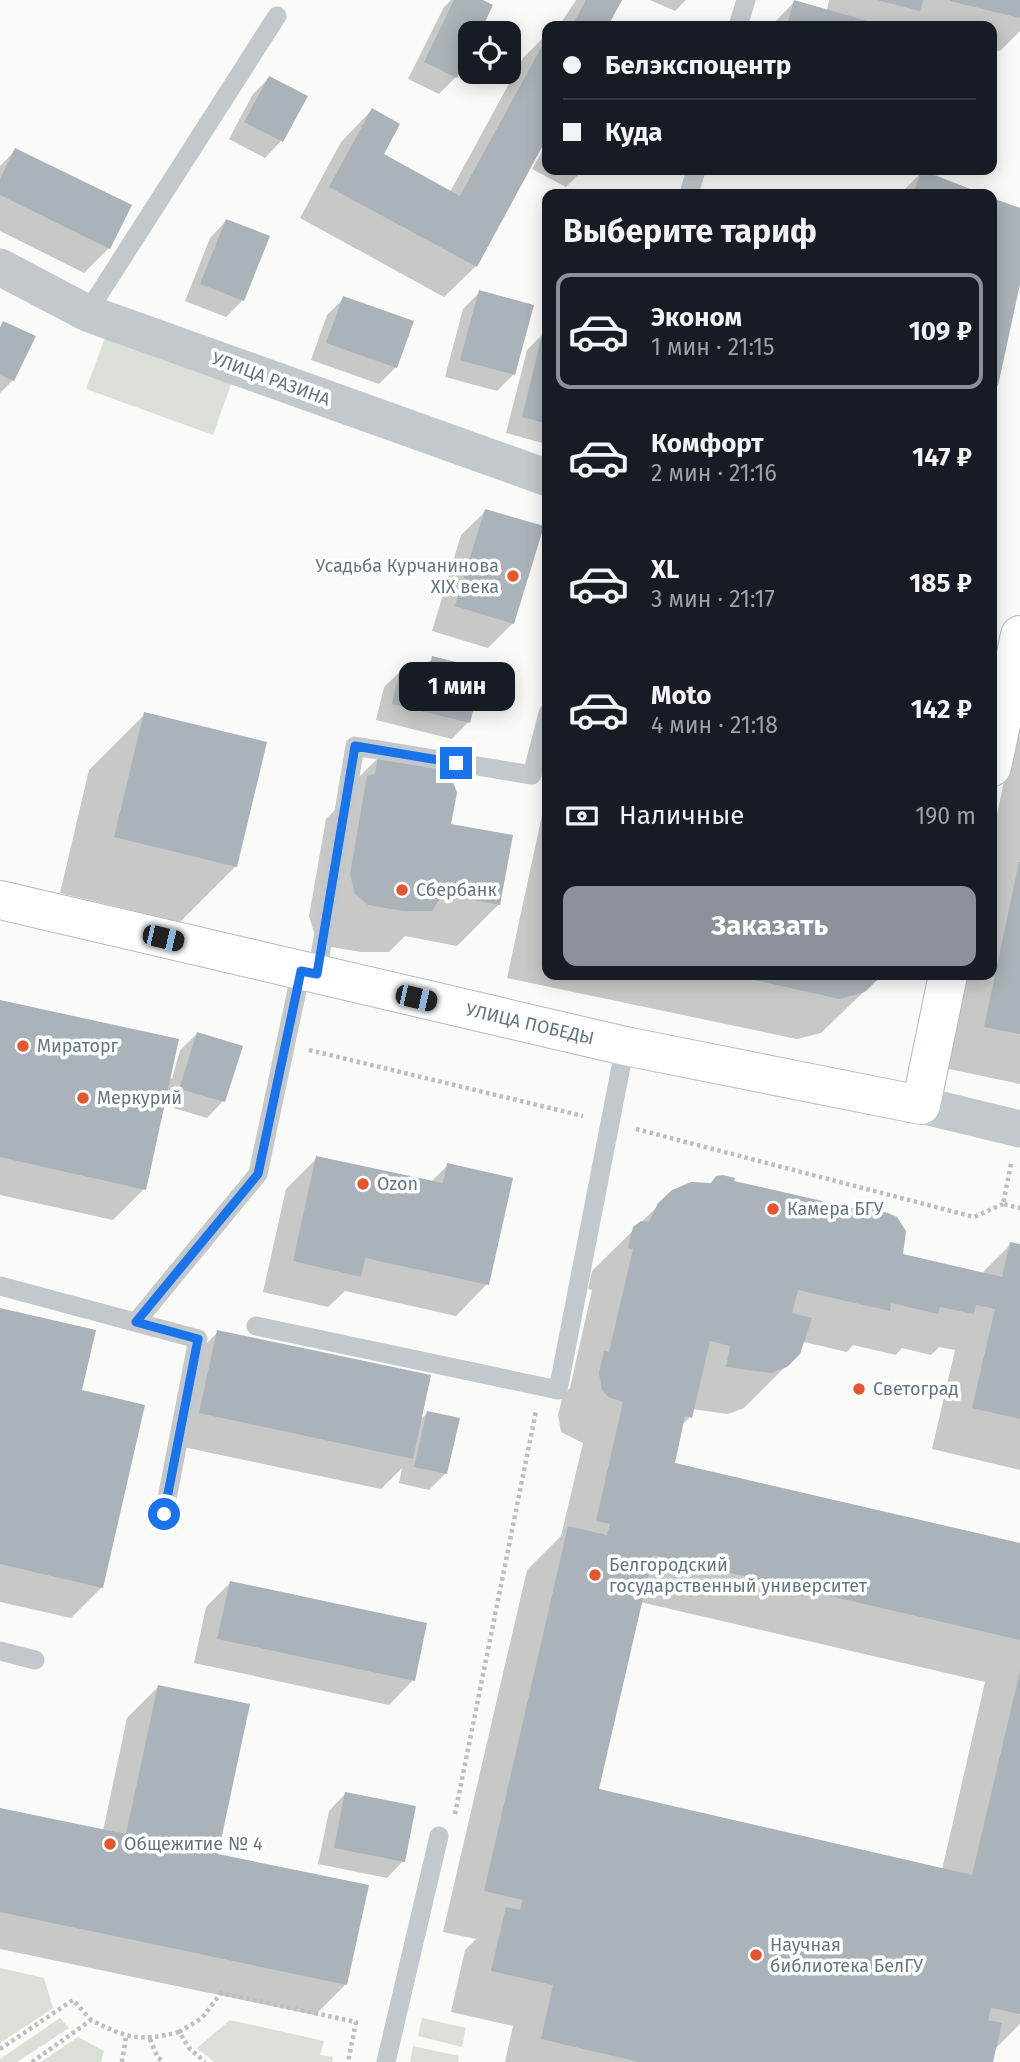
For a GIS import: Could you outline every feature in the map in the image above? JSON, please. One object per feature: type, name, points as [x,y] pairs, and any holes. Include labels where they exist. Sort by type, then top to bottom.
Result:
[{"type":"street","name":"УЛИЦА РАЗИНА","points":[[0,267],[87,313],[542,476]]},
{"type":"street","points":[[997,743],[1020,635]]},
{"type":"street","name":"УЛИЦА ПОБЕДЫ","points":[[0,900],[625,1046],[921,1105],[1019,1129]]},
{"type":"street","points":[[921,1105],[947,980]]},
{"type":"lane","points":[[740,21],[746,0]]},
{"type":"lane","points":[[87,313],[277,16]]},
{"type":"lane","points":[[136,1322],[258,1174],[309,973],[355,746],[532,775],[542,736]]},
{"type":"lane","points":[[256,1326],[558,1390],[625,1046]]},
{"type":"lane","points":[[0,1286],[198,1339],[164,1514]]},
{"type":"lane","points":[[0,1651],[35,1660]]},
{"type":"lane","points":[[386,2062],[439,1836]]},
{"type":"path","points":[[610,1122],[974,1217],[1003,1204],[1020,1208]]},
{"type":"path","points":[[1003,1204],[1019,1129]]},
{"type":"path","points":[[454,1821],[541,1386]]},
{"type":"path","points":[[0,2049],[73,2000],[91,2020],[127,2037],[150,2039],[179,2032],[202,2018],[221,1993],[356,2022],[348,2062]]},
{"type":"path","points":[[32,2062],[91,2020]]},
{"type":"path","points":[[179,2032],[190,2049],[205,2062]]},
{"type":"path","points":[[122,2062],[127,2037]]},
{"type":"path","points":[[150,2039],[158,2058],[164,2062]]},
{"type":"shaded area","points":[[109,327],[235,373],[213,435],[86,389]]},
{"type":"shaded area","points":[[0,1968],[44,1978],[53,2008],[0,2043]]},
{"type":"shaded area","points":[[60,2018],[69,2028],[17,2062],[0,2062],[0,2059]]},
{"type":"shaded area","points":[[422,2018],[466,2028],[462,2047],[418,2036]]},
{"type":"shaded area","points":[[230,2020],[324,2041],[320,2055],[333,2057],[332,2062],[214,2062],[197,2048]]},
{"type":"shaded area","points":[[78,2037],[104,2051],[101,2062],[41,2062]]},
{"type":"shaded area","points":[[413,2046],[459,2056],[458,2062],[410,2062]]},
{"type":"building","points":[[454,0],[483,0],[493,5],[486,21],[458,21],[457,78],[424,62]]},
{"type":"building","points":[[586,0],[622,0],[611,21],[575,21]]},
{"type":"building","points":[[794,0],[868,21],[788,21]]},
{"type":"building","points":[[877,0],[923,0],[920,11]]},
{"type":"building","points":[[1020,0],[1020,18],[950,1]]},
{"type":"building","points":[[542,46],[542,147],[477,267],[329,187],[372,108],[400,124],[384,154],[460,196]]},
{"type":"building","points":[[269,76],[308,96],[283,142],[244,122]]},
{"type":"building","points":[[15,148],[132,205],[110,249],[0,195],[0,179]]},
{"type":"building","points":[[920,175],[935,175],[970,189],[915,189]]},
{"type":"building","points":[[997,200],[1020,208],[1020,284],[998,386]]},
{"type":"building","points":[[226,219],[270,236],[244,301],[200,284]]},
{"type":"building","points":[[479,290],[534,305],[515,375],[460,360]]},
{"type":"building","points":[[343,296],[414,321],[397,368],[326,343]]},
{"type":"building","points":[[3,321],[36,336],[14,381],[0,375],[0,328]]},
{"type":"building","points":[[542,335],[542,422],[522,417]]},
{"type":"building","points":[[485,509],[542,525],[514,624],[455,606]]},
{"type":"building","points":[[432,656],[484,669],[470,723],[392,704],[400,669],[428,675]]},
{"type":"building","points":[[144,712],[267,742],[237,867],[114,837]]},
{"type":"building","points":[[378,756],[438,767],[451,776],[457,793],[451,824],[513,835],[500,905],[443,894],[432,911],[403,911],[368,905],[355,894],[350,874],[367,776],[375,774]]},
{"type":"building","points":[[1020,862],[1020,1034],[984,1027],[994,980],[997,980],[997,966]]},
{"type":"building","points":[[754,980],[877,980],[865,992],[840,999]]},
{"type":"building","name":"Меркурий","points":[[0,1000],[179,1039],[146,1190],[0,1157]]},
{"type":"building","points":[[197,1032],[243,1046],[225,1102],[179,1089]]},
{"type":"building","points":[[316,1156],[443,1183],[447,1163],[513,1178],[489,1285],[365,1258],[361,1277],[293,1261]]},
{"type":"building","points":[[716,1176],[735,1178],[734,1181],[866,1211],[867,1208],[888,1213],[897,1217],[906,1231],[903,1254],[1002,1277],[1010,1242],[1020,1244],[1020,1419],[972,1408],[995,1309],[976,1305],[974,1314],[940,1307],[938,1314],[891,1303],[890,1311],[798,1290],[792,1313],[812,1318],[800,1354],[787,1367],[771,1373],[726,1367],[730,1346],[710,1341],[692,1418],[685,1416],[675,1463],[1020,1543],[1020,1640],[653,1555],[599,1789],[972,1875],[1020,1671],[1020,2014],[991,2008],[988,2020],[1002,2023],[993,2062],[639,2062],[541,2039],[553,1985],[491,1971],[506,1907],[520,1910],[523,1900],[484,1891],[568,1526],[607,1535],[610,1524],[596,1521],[623,1402],[608,1397],[602,1390],[599,1373],[604,1351],[609,1352],[633,1249],[628,1248],[633,1227],[641,1221],[649,1222],[658,1203],[672,1190],[691,1182],[711,1183]]},
{"type":"building","points":[[0,1308],[96,1330],[82,1390],[145,1405],[103,1588],[0,1564]]},
{"type":"building","points":[[217,1330],[431,1375],[413,1459],[199,1413]]},
{"type":"building","points":[[427,1411],[460,1418],[447,1474],[414,1467]]},
{"type":"building","points":[[230,1581],[427,1623],[415,1681],[217,1639]]},
{"type":"building","name":"Общежитие № 4","points":[[158,1685],[250,1704],[218,1854],[369,1885],[347,1985],[0,1912],[0,1808],[126,1834]]},
{"type":"building","points":[[345,1792],[416,1806],[405,1862],[334,1848]]},
{"type":"place","name":"Усадьба Курчанинова XIX века","points":[[513,576]]},
{"type":"place","name":"Сбербанк","points":[[402,890]]},
{"type":"place","name":"Мираторг","points":[[23,1046]]},
{"type":"place","name":"Меркурий","points":[[83,1098]]},
{"type":"place","name":"Ozon","points":[[363,1184]]},
{"type":"place","name":"Камера БГУ","points":[[773,1209]]},
{"type":"place","name":"Светоград","points":[[859,1389]]},
{"type":"place","name":"Белгородский государственный университет","points":[[595,1575]]},
{"type":"place","name":"Общежитие № 4","points":[[110,1844]]},
{"type":"place","name":"Научная библиотека БелГУ","points":[[756,1955]]},
{"type":"route","points":[[164,1514],[198,1339],[136,1322],[258,1174],[301,971],[317,974],[355,746],[456,763]]}]
